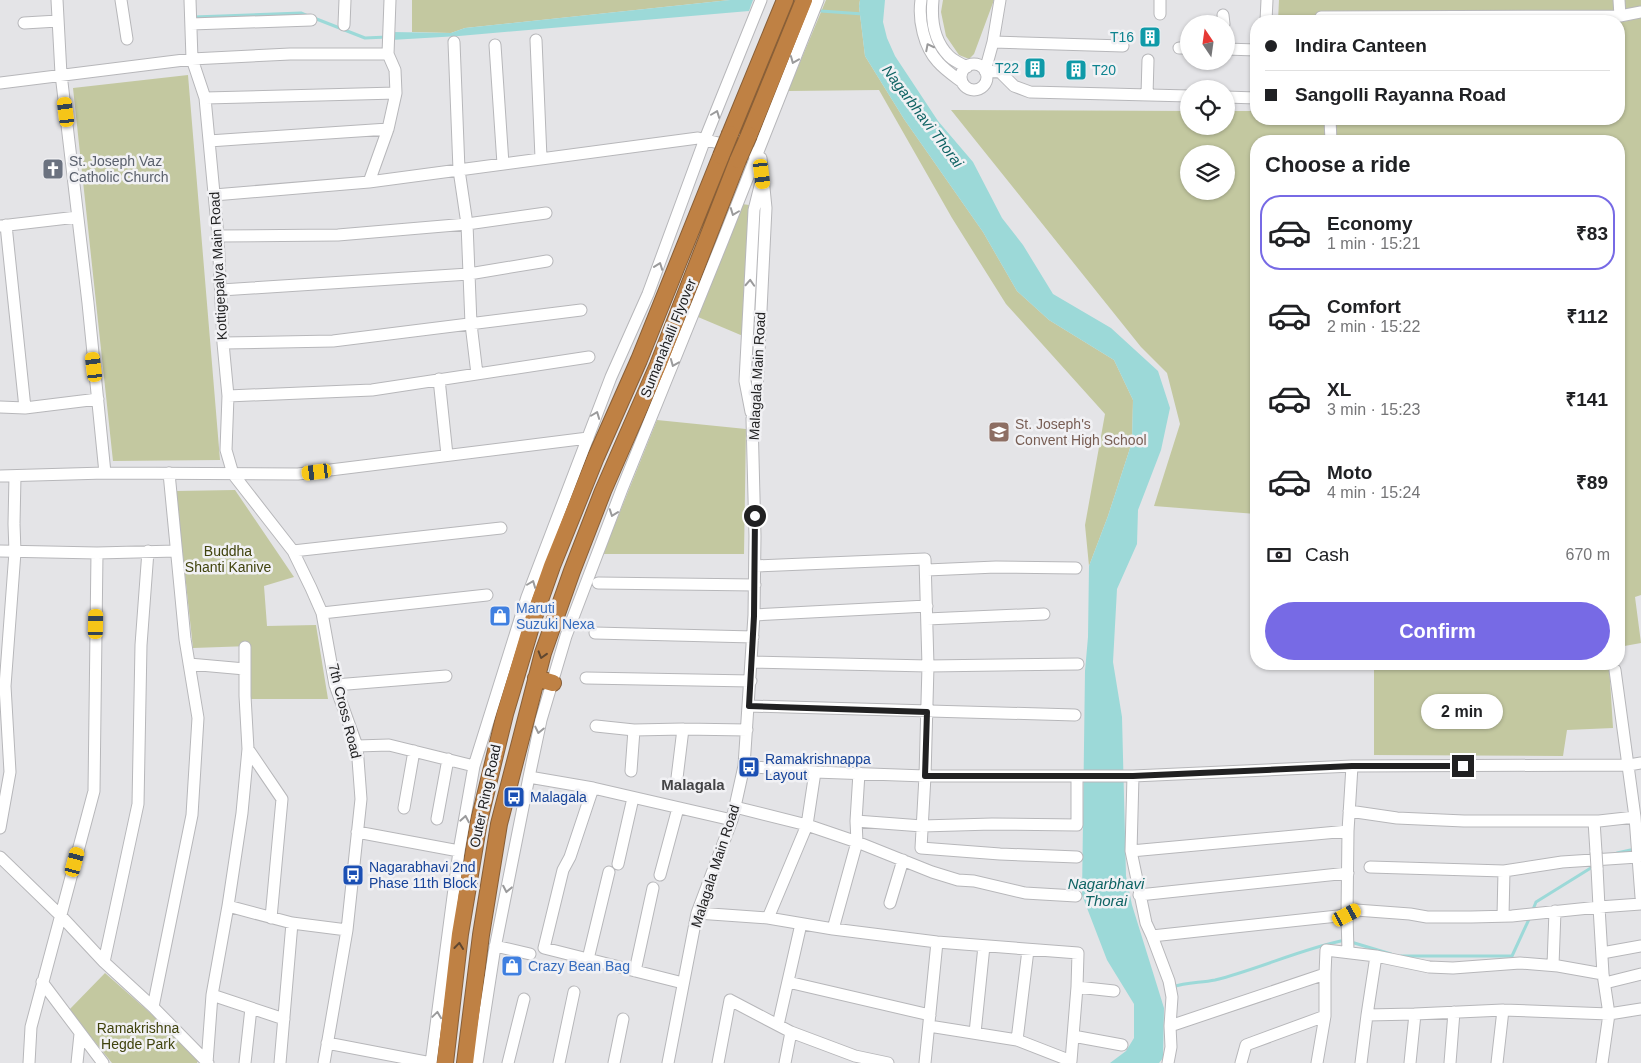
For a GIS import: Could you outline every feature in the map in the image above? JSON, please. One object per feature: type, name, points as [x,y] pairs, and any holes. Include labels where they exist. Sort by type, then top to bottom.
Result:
[{"type":"highway","name":"Sumanahalli Flyover","points":[[517,649],[785,0]]},
{"type":"highway","name":"Sumanahalli Flyover","points":[[536,678],[562,598],[603,491],[658,365],[738,160],[812,5]]},
{"type":"highway","name":"Outer Ring Road","points":[[445,1063],[460,934],[479,822],[504,718],[517,649]]},
{"type":"highway","points":[[536,678],[553,684]]},
{"type":"highway","name":"Outer Ring Road","points":[[465,1063],[481,935],[499,824],[536,678]]},
{"type":"street","points":[[57,0],[61,74],[105,473]]},
{"type":"street","points":[[121,0],[127,39]]},
{"type":"street","name":"Kottigepalya Main Road","points":[[190,0],[192,59],[205,98],[218,236],[223,343],[228,396],[226,450],[233,474]]},
{"type":"street","points":[[344,25],[345,0]]},
{"type":"street","points":[[369,182],[388,129],[396,93],[395,70],[388,54],[390,0]]},
{"type":"street","points":[[921,0],[921,24],[927,43],[937,62],[971,90],[983,87],[987,79],[985,71],[993,42],[1000,0]]},
{"type":"street","points":[[933,0],[932,22],[938,41],[950,57],[971,66],[979,65],[985,71],[1000,72],[1014,86],[1030,92],[1180,96]]},
{"type":"street","points":[[1160,0],[1160,14]]},
{"type":"street","points":[[1266,15],[1267,0]]},
{"type":"street","points":[[1618,0],[1620,15]]},
{"type":"street","points":[[327,1042],[400,1060],[431,1063],[459,851],[474,766],[517,649],[527,597],[611,376],[648,294],[759,5]]},
{"type":"street","points":[[477,1063],[495,946],[541,720],[571,622],[622,489],[757,155],[812,5]]},
{"type":"street","points":[[1625,15],[1641,12]]},
{"type":"street","points":[[190,24],[311,20]]},
{"type":"street","points":[[24,23],[58,21]]},
{"type":"street","points":[[536,40],[541,158]]},
{"type":"street","points":[[454,42],[459,170],[467,224],[471,324],[477,374]]},
{"type":"street","points":[[962,82],[962,74],[993,42],[1123,46]]},
{"type":"street","points":[[495,45],[503,164]]},
{"type":"street","points":[[1235,49],[1250,50]]},
{"type":"street","points":[[0,82],[192,59],[290,54],[388,54]]},
{"type":"street","points":[[1147,95],[1148,60]]},
{"type":"street","points":[[205,98],[396,93]]},
{"type":"street","points":[[1235,97],[1250,98]]},
{"type":"street","points":[[209,141],[388,129]]},
{"type":"street","points":[[214,195],[369,182],[698,138],[747,150],[757,155]]},
{"type":"street","name":"Malagala Main Road","points":[[668,1063],[696,913],[732,820],[744,766],[751,681],[755,585],[752,419],[745,381],[754,210],[762,174],[761,158],[757,155]]},
{"type":"street","points":[[218,236],[338,235],[467,224],[546,213]]},
{"type":"street","points":[[25,408],[3,226],[77,217]]},
{"type":"street","points":[[221,290],[469,274],[547,261]]},
{"type":"street","points":[[223,343],[333,341],[581,310]]},
{"type":"street","points":[[228,396],[372,390],[589,357]]},
{"type":"street","points":[[439,379],[447,455]]},
{"type":"street","points":[[0,407],[25,408],[98,400]]},
{"type":"street","points":[[0,476],[105,473],[298,474],[588,438]]},
{"type":"street","points":[[153,1007],[192,815],[198,718],[185,640],[169,473]]},
{"type":"street","name":"7th Cross Road","points":[[233,474],[293,551],[311,588],[322,613],[327,633],[335,685],[357,746],[361,798],[347,930],[324,1063]]},
{"type":"street","points":[[0,828],[10,772],[2,686],[15,552],[15,476]]},
{"type":"street","points":[[293,551],[501,528]]},
{"type":"street","points":[[0,551],[97,553],[176,551]]},
{"type":"street","points":[[104,962],[138,804],[141,645],[148,551]]},
{"type":"street","points":[[29,1063],[31,1027],[94,791],[97,553]]},
{"type":"street","points":[[755,566],[925,559],[927,570],[927,712],[921,848],[917,866]]},
{"type":"street","points":[[927,570],[996,567],[1076,568]]},
{"type":"street","points":[[598,583],[755,585]]},
{"type":"street","points":[[322,613],[487,595]]},
{"type":"street","points":[[754,616],[927,606]]},
{"type":"street","points":[[927,619],[1044,614]]},
{"type":"street","points":[[595,633],[753,637]]},
{"type":"street","points":[[208,1063],[212,995],[242,813],[248,748],[244,696],[245,647]]},
{"type":"street","points":[[752,662],[928,666],[1078,664]]},
{"type":"street","points":[[189,664],[245,669]]},
{"type":"street","points":[[1615,670],[1635,817],[1641,897]]},
{"type":"street","points":[[335,685],[446,676]]},
{"type":"street","points":[[586,678],[751,681]]},
{"type":"street","points":[[749,706],[1075,715]]},
{"type":"street","points":[[596,726],[634,730],[747,730]]},
{"type":"street","points":[[677,778],[683,729]]},
{"type":"street","points":[[631,771],[634,730]]},
{"type":"street","points":[[357,746],[389,745],[474,766]]},
{"type":"street","points":[[248,748],[282,799],[271,918]]},
{"type":"street","points":[[404,808],[414,751]]},
{"type":"street","points":[[437,819],[448,759]]},
{"type":"street","points":[[744,766],[815,772],[925,776],[1129,776],[1352,766],[1629,766],[1641,763]]},
{"type":"street","points":[[1348,945],[1348,831],[1352,766]]},
{"type":"street","points":[[768,918],[807,824],[815,772]]},
{"type":"street","points":[[834,929],[857,842],[856,821],[859,773]]},
{"type":"street","points":[[856,821],[922,826],[992,824],[1077,826],[1079,776]]},
{"type":"street","points":[[1129,776],[1131,852],[1139,895],[1146,923],[1169,981],[1172,997],[1171,1047],[1168,1063]]},
{"type":"street","points":[[529,777],[593,788],[732,820]]},
{"type":"street","points":[[593,788],[570,857],[563,870],[544,948],[683,983]]},
{"type":"street","points":[[618,864],[633,798]]},
{"type":"street","points":[[736,807],[807,824],[932,872],[958,880],[1025,893],[1076,896]]},
{"type":"street","points":[[660,875],[678,808]]},
{"type":"street","points":[[1349,811],[1397,818],[1464,821],[1594,821],[1635,817]]},
{"type":"street","points":[[1594,821],[1602,953],[1609,1014],[1602,1063]]},
{"type":"street","points":[[1131,852],[1348,831]]},
{"type":"street","points":[[357,832],[459,851]]},
{"type":"street","points":[[921,848],[1000,854],[1077,856]]},
{"type":"street","points":[[0,857],[208,1063]]},
{"type":"street","points":[[1370,867],[1504,871],[1562,862],[1638,857]]},
{"type":"street","points":[[890,903],[904,860]]},
{"type":"street","points":[[1503,916],[1504,871]]},
{"type":"street","points":[[588,959],[609,872]]},
{"type":"street","points":[[1139,895],[1348,872]]},
{"type":"street","points":[[634,970],[653,888]]},
{"type":"street","points":[[1152,936],[1347,915],[1356,910],[1427,917],[1503,916],[1641,904]]},
{"type":"street","points":[[228,906],[292,923],[347,930]]},
{"type":"street","points":[[1554,911],[1554,966]]},
{"type":"street","points":[[696,913],[768,918],[834,929],[937,942],[1077,953],[1077,987],[1071,1062],[1017,1040],[974,1033],[788,982]]},
{"type":"street","points":[[280,1063],[292,923]]},
{"type":"street","points":[[778,1025],[802,924]]},
{"type":"street","points":[[925,1063],[937,942]]},
{"type":"street","points":[[1317,1063],[1325,1016],[1326,950],[1348,945],[1376,956],[1429,967],[1453,968],[1520,963],[1554,966],[1604,978],[1641,974]]},
{"type":"street","points":[[495,946],[530,954]]},
{"type":"street","points":[[974,1033],[984,946]]},
{"type":"street","points":[[1602,953],[1641,946]]},
{"type":"street","points":[[1017,1040],[1028,950]]},
{"type":"street","points":[[1361,1063],[1366,1015],[1376,956]]},
{"type":"street","points":[[1170,1026],[1325,974]]},
{"type":"street","points":[[42,982],[103,1063]]},
{"type":"street","points":[[1077,987],[1114,991]]},
{"type":"street","points":[[559,1063],[574,992]]},
{"type":"street","points":[[212,995],[284,1019]]},
{"type":"street","points":[[508,1063],[524,999]]},
{"type":"street","points":[[718,1063],[730,1000],[792,1032],[854,1059],[888,1063]]},
{"type":"street","points":[[245,1063],[251,1008]]},
{"type":"street","points":[[1366,1015],[1503,1010],[1609,1014],[1641,1009]]},
{"type":"street","points":[[1497,1063],[1503,1010]]},
{"type":"street","points":[[1450,1063],[1454,1012]]},
{"type":"street","points":[[1410,1063],[1415,1014]]},
{"type":"street","points":[[1241,1063],[1246,1045],[1325,1016]]},
{"type":"street","points":[[614,1063],[623,1019]]},
{"type":"street","points":[[785,1063],[792,1032]]},
{"type":"street","points":[[78,1063],[80,1034]]},
{"type":"street","points":[[1073,1036],[1122,1045]]},
{"type":"green space","points":[[412,0],[730,0],[465,28],[451,33],[412,32]]},
{"type":"green space","points":[[826,0],[860,0],[859,6],[865,56],[904,119],[983,232],[1017,291],[1049,320],[1114,360],[1133,400],[1132,442],[1108,516],[1089,566],[1085,525],[1105,414],[1006,304],[952,218],[879,90],[788,91]]},
{"type":"green space","points":[[943,0],[994,0],[974,54],[969,59],[959,55],[946,36],[941,12]]},
{"type":"green space","points":[[1279,0],[1641,0],[1641,595],[1635,597],[1641,643],[1625,646],[1625,135],[1250,135],[1250,514],[1154,506],[1180,424],[1167,373],[1141,347],[951,110],[1180,111],[1180,135],[1235,135],[1235,111],[1250,111],[1250,125],[1625,125],[1625,15],[1278,15]]},
{"type":"green space","points":[[188,75],[220,460],[113,461],[73,88]]},
{"type":"green space","points":[[742,204],[749,205],[743,336],[698,317]]},
{"type":"green space","points":[[657,420],[746,429],[744,554],[603,554]]},
{"type":"green space","name":"Buddha Shanti Kanive","points":[[235,490],[294,577],[264,586],[267,626],[316,625],[328,699],[250,699],[250,646],[193,648],[176,491]]},
{"type":"green space","points":[[1374,670],[1609,670],[1613,728],[1567,730],[1563,756],[1374,755]]},
{"type":"green space","name":"Ramakrishna Hegde Park","points":[[105,973],[200,1057],[197,1063],[112,1063],[69,1010]]},
{"type":"water","points":[[730,0],[753,0],[749,11],[459,36],[391,40],[392,32],[451,33],[465,28]]},
{"type":"water","name":"Nagarbhavi Thorai","points":[[860,0],[885,0],[883,22],[887,38],[895,56],[938,121],[973,162],[1002,218],[1023,245],[1053,294],[1111,328],[1158,371],[1170,408],[1161,450],[1138,510],[1137,544],[1117,589],[1113,662],[1122,717],[1126,876],[1132,905],[1164,1008],[1163,1058],[1159,1063],[1110,1063],[1126,1051],[1134,1038],[1134,1004],[1107,960],[1082,895],[1085,671],[1088,637],[1089,566],[1108,516],[1132,442],[1133,400],[1114,360],[1049,320],[1017,291],[983,232],[904,119],[865,56],[859,6]]},
{"type":"waterway","points":[[821,11],[863,14]]},
{"type":"waterway","points":[[194,17],[301,13],[308,16]]},
{"type":"waterway","points":[[314,18],[365,38],[387,37]]},
{"type":"waterway","points":[[1617,853],[1635,849]]},
{"type":"waterway","points":[[1532,912],[1536,902],[1594,866]]},
{"type":"waterway","points":[[1401,956],[1512,956],[1530,917]]},
{"type":"waterway","points":[[1173,987],[1215,980],[1312,948],[1345,940]]},
{"type":"waterway","points":[[1351,942],[1391,954]]},
{"type":"place","name":"T16","points":[[1150,37]]},
{"type":"place","name":"T22","points":[[1035,68]]},
{"type":"place","name":"T20","points":[[1076,70]]},
{"type":"place","name":"St. Joseph Vaz Catholic Church","points":[[53,169]]},
{"type":"place","name":"St. Joseph's Convent High School","points":[[999,432]]},
{"type":"place","name":"Maruti Suzuki Nexa","points":[[500,616]]},
{"type":"place","name":"Ramakrishnappa Layout","points":[[749,767]]},
{"type":"place","name":"Malagala","points":[[514,797]]},
{"type":"place","name":"Nagarabhavi 2nd Phase 11th Block","points":[[353,875]]},
{"type":"place","name":"Crazy Bean Bag","points":[[512,966]]},
{"type":"district","name":"Malagala","points":[[693,784]]},
{"type":"route","points":[[755,516],[754,616],[749,706],[927,712],[925,776],[1133,776],[1352,766],[1463,766]]}]
